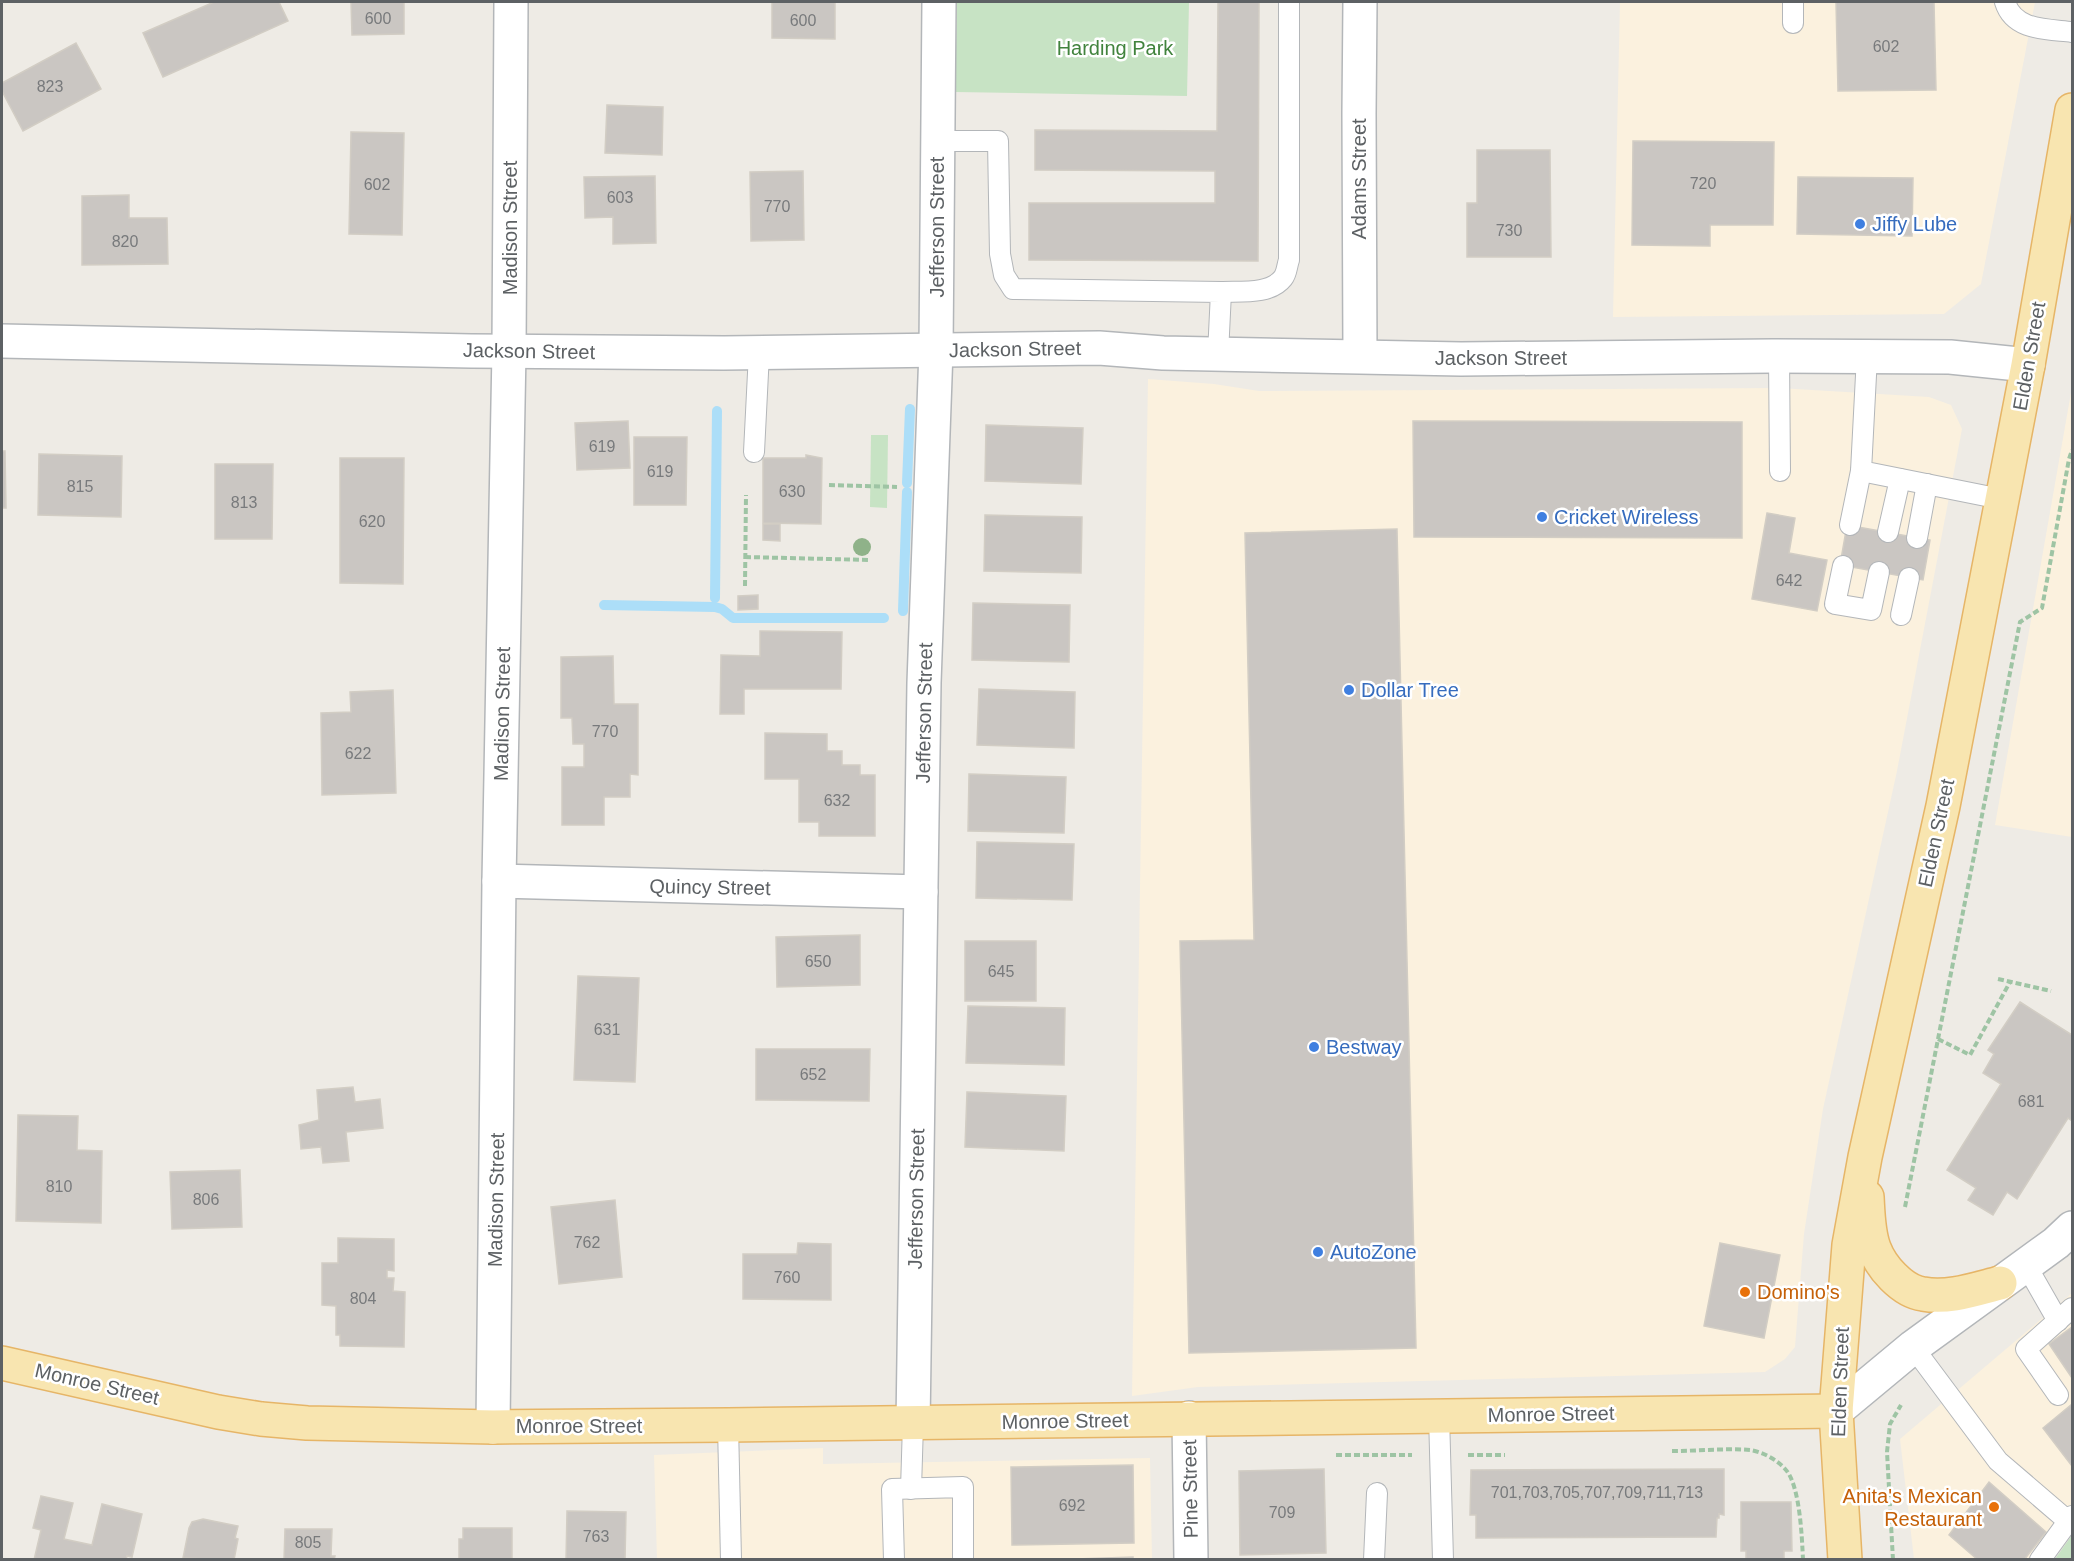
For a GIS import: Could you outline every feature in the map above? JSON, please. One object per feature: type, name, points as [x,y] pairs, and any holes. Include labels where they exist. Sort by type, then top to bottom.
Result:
[{"type":"main road","name":"Elden Street","points":[[1845,1560],[1836,1411],[1849,1245],[1864,1157],[1943,806],[2028,365],[2073,110]]},
{"type":"main road","points":[[1864,1157],[1868,1218],[1874,1248],[1888,1271],[1905,1286],[1922,1294],[1948,1295],[2013,1274]]},
{"type":"main road","name":"Monroe Street","points":[[2,1363],[218,1412],[307,1423],[493,1427],[913,1424],[1189,1418],[1836,1411]]},
{"type":"street","name":"Madison Street","points":[[493,1427],[512,2]]},
{"type":"street","name":"Jefferson Street","points":[[913,1424],[924,683],[936,350],[939,2]]},
{"type":"street","name":"Adams Street","points":[[1360,2],[1360,356]]},
{"type":"street","name":"Jackson Street","points":[[2,341],[509,351],[759,353],[1100,348],[1163,353],[1461,359],[1867,356],[1950,357],[2028,365]]},
{"type":"street","name":"Quincy Street","points":[[499,882],[921,892]]},
{"type":"street","points":[[1836,1411],[1913,1347],[2056,1243],[2073,1228]]},
{"type":"street","name":"Pine Street","points":[[1189,1418],[1191,1560]]},
{"type":"lane","points":[[938,141],[998,141],[1000,254],[1004,275],[1013,289],[1221,292],[1256,290],[1275,286],[1285,276],[1289,260],[1289,2]]},
{"type":"lane","points":[[1793,2],[1793,22]]},
{"type":"lane","points":[[2005,2],[2006,7],[2018,21],[2033,28],[2073,32]]},
{"type":"lane","points":[[1218,354],[1221,292]]},
{"type":"lane","points":[[754,452],[759,353]]},
{"type":"lane","points":[[1779,356],[1780,471]]},
{"type":"lane","points":[[1850,525],[1861,471],[1867,356]]},
{"type":"lane","points":[[1861,471],[2001,499]]},
{"type":"lane","points":[[1888,532],[1900,479]]},
{"type":"lane","points":[[1917,538],[1928,484]]},
{"type":"lane","points":[[1843,566],[1835,604],[1871,610],[1879,573]]},
{"type":"lane","points":[[1901,615],[1909,578]]},
{"type":"lane","points":[[2013,1274],[2065,1315],[2026,1349],[2058,1395]]},
{"type":"lane","points":[[1913,1347],[1998,1461],[2070,1518],[2040,1560]]},
{"type":"lane","points":[[1439,1415],[1443,1560]]},
{"type":"lane","points":[[911,1489],[913,1424]]},
{"type":"lane","points":[[728,1425],[731,1560]]},
{"type":"lane","points":[[894,1560],[892,1489],[963,1487],[963,1560]]},
{"type":"lane","points":[[1374,1560],[1377,1493]]},
{"type":"path","points":[[1903,1217],[2020,622],[2042,608],[2068,459],[2073,450]]},
{"type":"path","points":[[830,485],[897,487]]},
{"type":"path","points":[[745,586],[746,495]]},
{"type":"path","points":[[745,557],[870,560]]},
{"type":"path","points":[[1998,979],[2050,991]]},
{"type":"path","points":[[1938,1039],[1970,1055],[2010,982]]},
{"type":"path","points":[[1671,1451],[1752,1450],[1773,1458],[1788,1471],[1794,1490],[1802,1526],[1803,1560]]},
{"type":"path","points":[[1334,1455],[1505,1455]]},
{"type":"shaded area","points":[[1620,2],[2035,2],[1981,284],[1944,314],[1613,317]]},
{"type":"shaded area","points":[[1148,379],[1214,384],[1259,391],[1779,388],[1929,397],[1951,405],[1962,429],[1897,771],[1823,1109],[1804,1234],[1795,1347],[1785,1359],[1765,1372],[1198,1387],[1132,1396]]},
{"type":"shaded area","points":[[2072,387],[2072,837],[1995,825]]},
{"type":"shaded area","points":[[2072,1293],[2072,1529],[2051,1559],[1914,1559],[1900,1439]]},
{"type":"shaded area","points":[[823,1448],[823,1464],[1150,1458],[1152,1559],[657,1559],[654,1455]]},
{"type":"green space","name":"Harding Park","points":[[957,2],[1189,2],[1187,96],[955,92]]},
{"type":"green space","points":[[871,435],[888,435],[887,508],[870,507]]},
{"type":"green space","points":[[2072,1535],[2072,1559],[2055,1559]]},
{"type":"building","points":[[214,2],[279,2],[288,21],[163,77],[143,33]]},
{"type":"building","points":[[351,2],[404,2],[404,34],[352,35]]},
{"type":"building","points":[[772,2],[835,2],[835,39],[772,38]]},
{"type":"building","points":[[1218,2],[1259,2],[1258,261],[1029,260],[1029,203],[1215,203],[1215,171],[1035,170],[1035,130],[1217,131]]},
{"type":"building","points":[[1836,2],[1934,2],[1936,90],[1838,91]]},
{"type":"building","points":[[76,43],[101,89],[23,131],[2,91],[2,83]]},
{"type":"building","points":[[607,105],[663,107],[662,155],[605,153]]},
{"type":"building","points":[[351,132],[404,133],[402,235],[349,234]]},
{"type":"building","points":[[1633,141],[1774,142],[1773,225],[1710,225],[1710,246],[1632,245]]},
{"type":"building","points":[[1477,150],[1550,150],[1551,257],[1467,257],[1467,203],[1477,203]]},
{"type":"building","points":[[803,171],[804,240],[751,241],[750,172]]},
{"type":"building","points":[[655,176],[656,243],[613,244],[613,217],[585,218],[584,177]]},
{"type":"building","points":[[1798,177],[1913,178],[1912,236],[1797,234]]},
{"type":"building","points":[[129,195],[129,218],[167,218],[168,264],[82,265],[82,196]]},
{"type":"building","points":[[628,421],[630,468],[577,470],[575,423]]},
{"type":"building","points":[[1413,421],[1742,422],[1742,538],[1414,537]]},
{"type":"building","points":[[986,425],[1083,428],[1081,484],[985,481]]},
{"type":"building","points":[[634,437],[687,437],[686,505],[634,505]]},
{"type":"building","points":[[2,451],[5,451],[6,508],[2,508]]},
{"type":"building","points":[[39,454],[122,456],[121,517],[38,515]]},
{"type":"building","points":[[806,455],[822,458],[821,524],[763,523],[763,458],[806,458]]},
{"type":"building","points":[[340,458],[404,458],[403,584],[340,583]]},
{"type":"building","points":[[215,464],[273,464],[272,539],[215,539]]},
{"type":"building","points":[[1767,513],[1795,518],[1789,553],[1827,560],[1817,611],[1752,599]]},
{"type":"building","points":[[985,515],[1082,517],[1081,573],[984,571]]},
{"type":"building","points":[[763,524],[780,524],[780,541],[763,540]]},
{"type":"building","points":[[1847,525],[1930,540],[1923,580],[1840,565]]},
{"type":"building","points":[[1397,529],[1416,1348],[1189,1353],[1180,941],[1254,940],[1245,533]]},
{"type":"building","points":[[758,595],[758,609],[738,610],[738,596]]},
{"type":"building","points":[[973,603],[1070,605],[1069,662],[972,660]]},
{"type":"building","points":[[760,631],[842,632],[841,689],[744,689],[744,714],[720,714],[721,655],[760,656]]},
{"type":"building","points":[[613,656],[614,704],[638,704],[638,775],[630,774],[630,797],[604,797],[604,825],[562,825],[562,767],[584,767],[584,744],[573,744],[572,718],[561,718],[561,657]]},
{"type":"building","points":[[979,689],[1075,692],[1074,748],[977,745]]},
{"type":"building","points":[[393,690],[396,793],[322,795],[321,713],[351,712],[350,692]]},
{"type":"building","points":[[765,733],[827,734],[827,751],[842,751],[842,765],[860,765],[860,775],[875,775],[875,836],[819,836],[819,822],[799,822],[799,779],[765,779]]},
{"type":"building","points":[[969,774],[1066,777],[1064,833],[968,831]]},
{"type":"building","points":[[977,842],[1074,844],[1072,900],[976,898]]},
{"type":"building","points":[[860,935],[860,985],[777,987],[776,937]]},
{"type":"building","points":[[965,941],[1036,941],[1036,1001],[965,1001]]},
{"type":"building","points":[[578,976],[639,978],[635,1082],[574,1080]]},
{"type":"building","points":[[2020,1002],[2072,1035],[2072,1121],[2068,1118],[2017,1199],[2007,1192],[1993,1215],[1968,1200],[1976,1188],[1947,1170],[2001,1084],[1983,1073],[1994,1054],[1988,1050]]},
{"type":"building","points":[[968,1006],[1065,1008],[1064,1065],[966,1063]]},
{"type":"building","points":[[756,1049],[870,1049],[869,1101],[756,1100]]},
{"type":"building","points":[[353,1087],[355,1102],[380,1099],[383,1128],[346,1132],[349,1161],[323,1163],[321,1147],[301,1149],[299,1125],[319,1120],[317,1090]]},
{"type":"building","points":[[967,1092],[1066,1096],[1064,1151],[965,1147]]},
{"type":"building","points":[[18,1115],[78,1116],[77,1150],[102,1151],[101,1223],[16,1221]]},
{"type":"building","points":[[240,1170],[242,1227],[172,1229],[170,1172]]},
{"type":"building","points":[[615,1200],[622,1277],[559,1284],[551,1207]]},
{"type":"building","points":[[338,1238],[394,1239],[394,1271],[387,1270],[387,1278],[394,1278],[393,1291],[405,1292],[404,1347],[340,1346],[340,1335],[336,1335],[336,1306],[322,1305],[322,1263],[338,1263]]},
{"type":"building","points":[[798,1243],[831,1244],[831,1300],[743,1299],[743,1254],[797,1254]]},
{"type":"building","points":[[1720,1243],[1780,1255],[1764,1338],[1704,1326]]},
{"type":"building","points":[[2072,1327],[2072,1378],[2049,1344]]},
{"type":"building","points":[[2071,1405],[2072,1407],[2072,1466],[2043,1428]]},
{"type":"building","points":[[1133,1465],[1134,1543],[1012,1545],[1011,1467]]},
{"type":"building","points":[[1324,1469],[1326,1553],[1240,1555],[1239,1471]]},
{"type":"building","points":[[1724,1469],[1724,1515],[1719,1514],[1717,1518],[1716,1537],[1476,1538],[1476,1515],[1470,1515],[1471,1470]]},
{"type":"building","name":"Anita's Mexican Restaurant","points":[[1989,1482],[2046,1532],[2024,1560],[1978,1560],[1949,1535]]},
{"type":"building","points":[[41,1496],[73,1503],[64,1539],[92,1545],[102,1504],[142,1514],[132,1557],[127,1556],[126,1560],[34,1560],[41,1530],[33,1528]]},
{"type":"building","points":[[1741,1502],[1791,1502],[1792,1551],[1784,1551],[1784,1560],[1746,1560],[1746,1551],[1741,1551]]},
{"type":"building","points":[[567,1511],[626,1512],[625,1560],[566,1560]]},
{"type":"building","points":[[203,1519],[238,1526],[234,1560],[183,1558],[192,1522]]},
{"type":"building","points":[[463,1528],[512,1528],[512,1560],[459,1560],[459,1539],[463,1539]]},
{"type":"building","points":[[285,1529],[332,1529],[331,1556],[335,1556],[334,1560],[284,1560]]},
{"type":"building","points":[[1133,1557],[1133,1560],[1046,1560]]},
{"type":"waterway","points":[[907,483],[910,409]]},
{"type":"waterway","points":[[715,598],[717,411]]},
{"type":"waterway","points":[[903,611],[907,492]]},
{"type":"waterway","points":[[604,605],[715,607],[722,609],[733,618],[884,618]]},
{"type":"place","name":"Jiffy Lube","points":[[1860,224]]},
{"type":"place","name":"Cricket Wireless","points":[[1542,517]]},
{"type":"place","name":"Dollar Tree","points":[[1349,690]]},
{"type":"place","name":"Bestway","points":[[1314,1047]]},
{"type":"place","name":"AutoZone","points":[[1318,1252]]},
{"type":"place","name":"Domino's","points":[[1745,1292]]},
{"type":"place","name":"Anita's Mexican Restaurant","points":[[1994,1507]]}]
